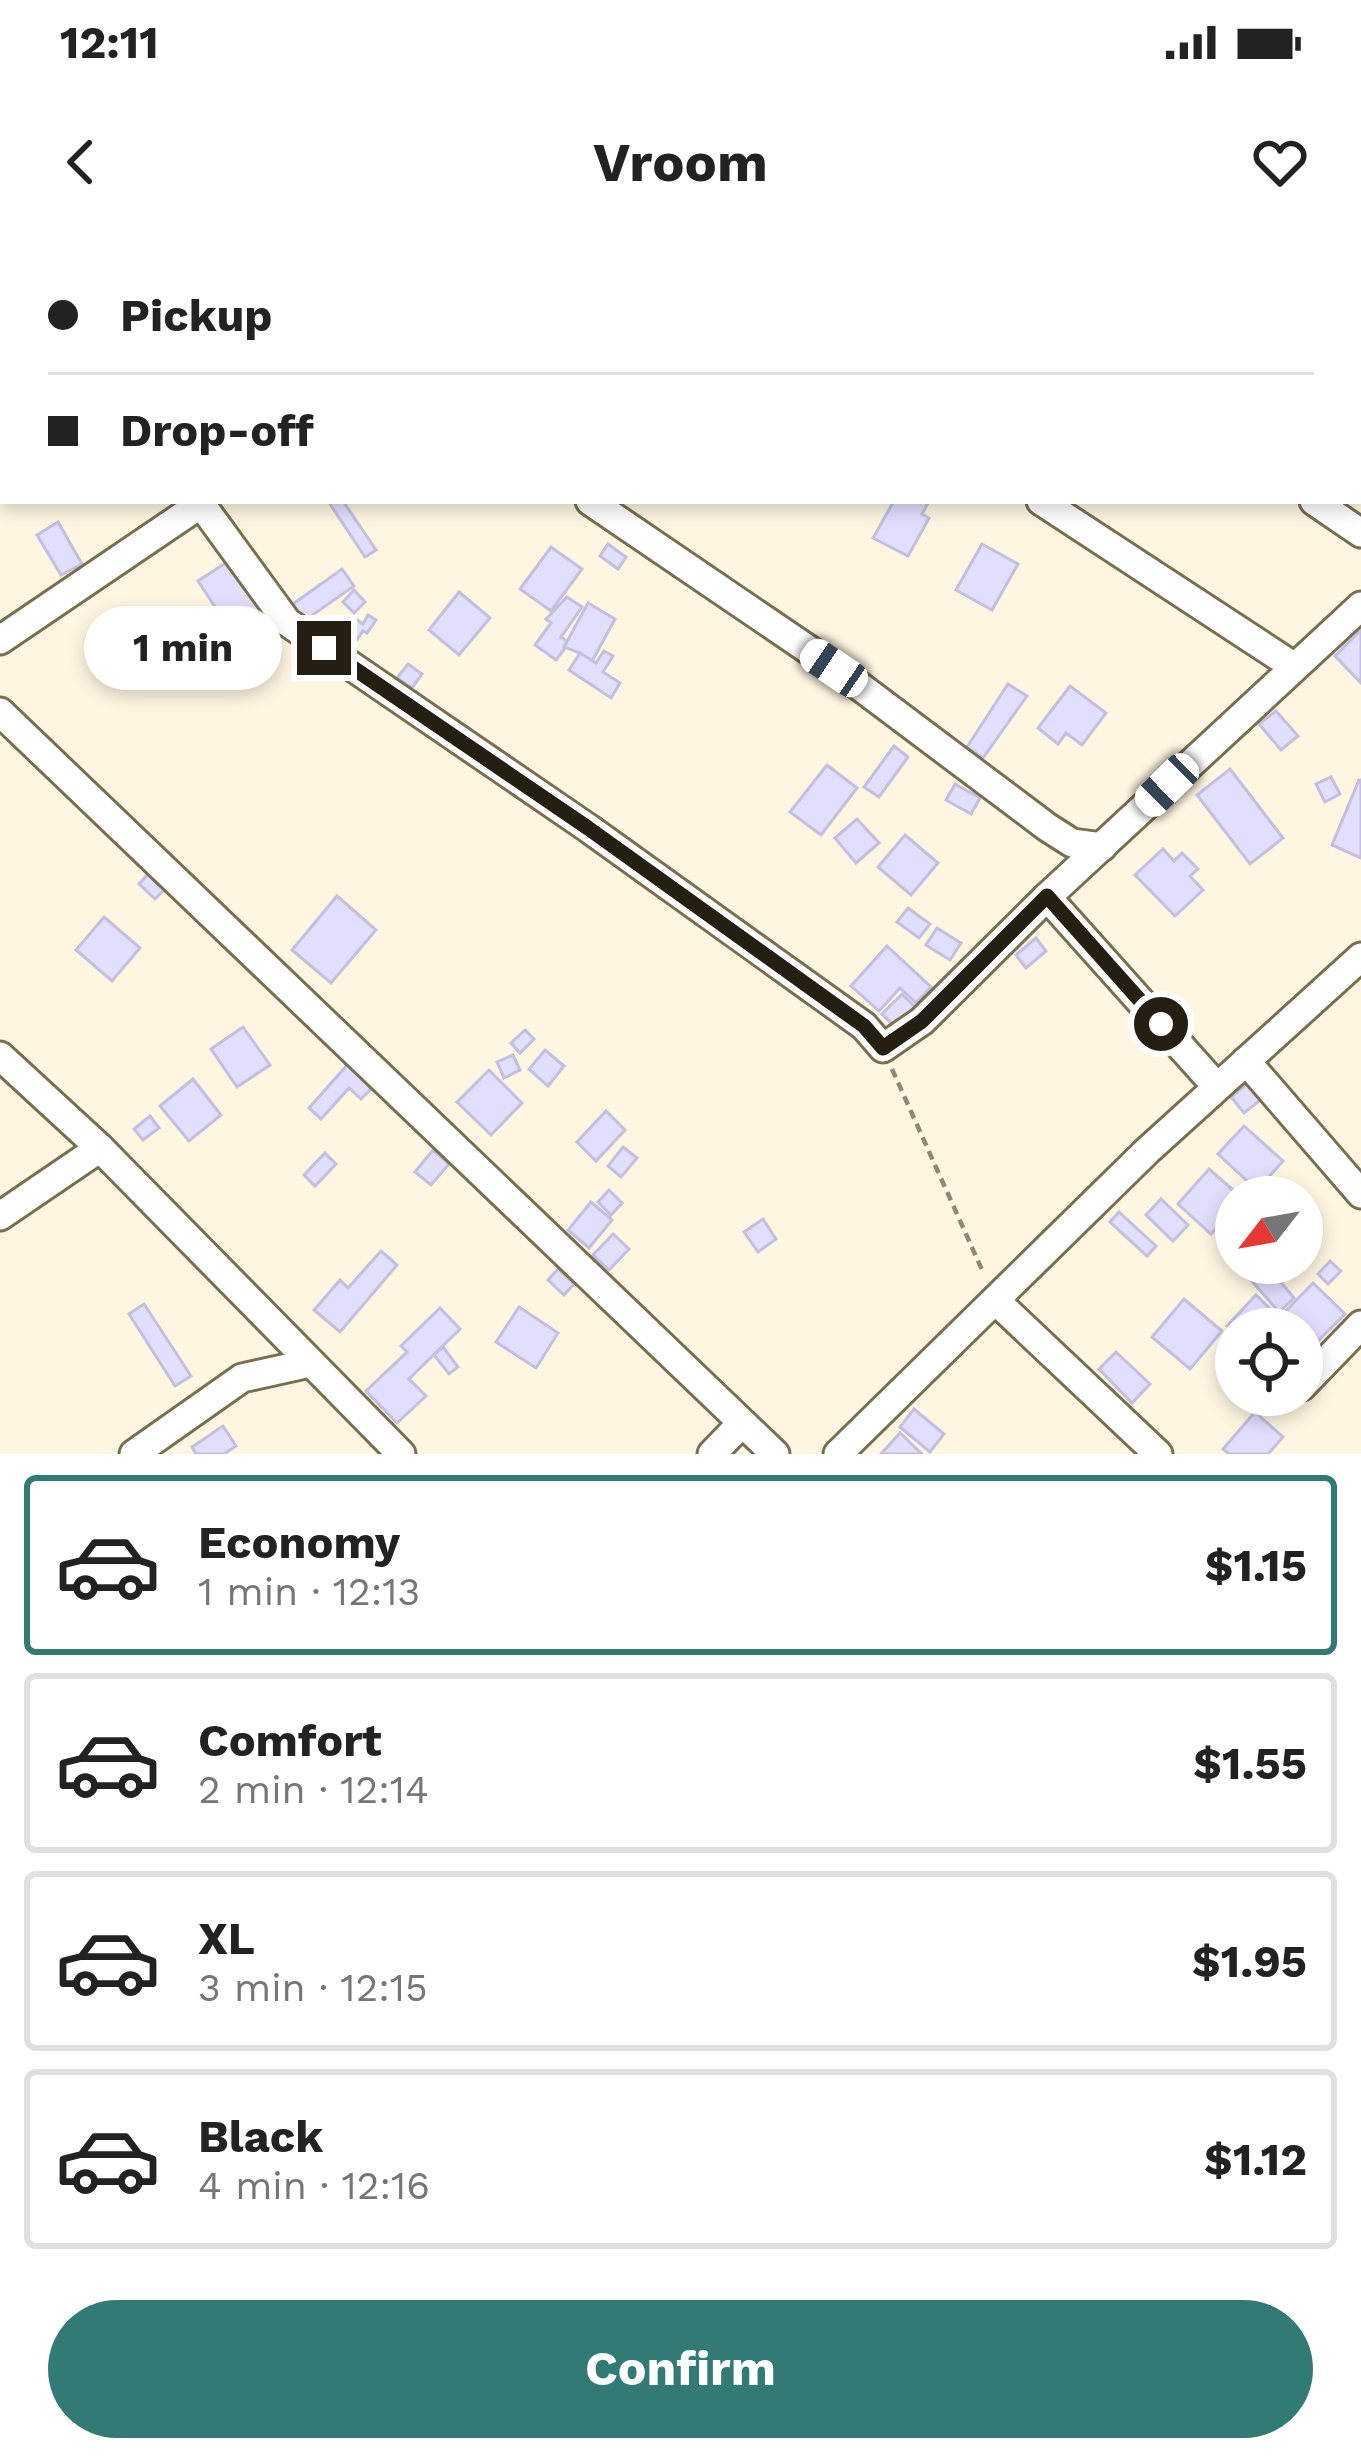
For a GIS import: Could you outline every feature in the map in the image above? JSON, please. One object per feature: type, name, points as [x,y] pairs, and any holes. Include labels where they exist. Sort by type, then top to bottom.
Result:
[{"type":"street","points":[[0,640],[200,504]]},
{"type":"street","points":[[204,504],[287,622],[588,828],[864,1026],[883,1048],[922,1021],[1047,896],[1361,606]]},
{"type":"street","points":[[594,504],[834,668],[1047,827],[1072,843],[1102,848]]},
{"type":"street","points":[[1046,504],[1293,666]]},
{"type":"street","points":[[1318,504],[1361,533]]},
{"type":"street","points":[[0,712],[775,1454]]},
{"type":"street","points":[[1047,896],[1217,1088]]},
{"type":"street","points":[[838,1454],[1147,1151],[1361,957]]},
{"type":"street","points":[[0,1056],[100,1148],[400,1454]]},
{"type":"street","points":[[1246,1061],[1361,1194]]},
{"type":"street","points":[[0,1216],[100,1148]]},
{"type":"street","points":[[996,1301],[1158,1454]]},
{"type":"street","points":[[1323,1365],[1361,1325]]},
{"type":"street","points":[[134,1454],[242,1378],[310,1364]]},
{"type":"street","points":[[712,1454],[741,1424]]},
{"type":"path","points":[[883,1048],[996,1301]]},
{"type":"building","points":[[330,504],[345,504],[376,550],[365,557]]},
{"type":"building","points":[[892,504],[927,504],[922,514],[929,518],[908,556],[873,538]]},
{"type":"building","points":[[58,522],[82,564],[61,575],[37,535]]},
{"type":"building","points":[[608,544],[626,557],[618,569],[600,556]]},
{"type":"building","points":[[982,544],[1018,564],[992,610],[956,590]]},
{"type":"building","points":[[551,547],[582,569],[551,611],[520,589]]},
{"type":"building","points":[[230,560],[268,618],[236,639],[198,581]]},
{"type":"building","points":[[342,569],[354,586],[304,621],[293,604]]},
{"type":"building","points":[[354,590],[365,602],[354,613],[343,602]]},
{"type":"building","points":[[459,592],[490,618],[459,655],[429,630]]},
{"type":"building","points":[[567,597],[582,607],[561,637],[569,643],[556,660],[535,645],[551,623],[546,619]]},
{"type":"building","points":[[588,603],[615,619],[591,663],[564,647]]},
{"type":"building","points":[[368,615],[376,620],[367,633],[363,631],[356,641],[346,634],[356,619],[363,624]]},
{"type":"building","points":[[1361,630],[1361,683],[1335,656]]},
{"type":"building","points":[[604,651],[613,656],[603,672],[620,683],[611,698],[569,670],[580,653],[596,663]]},
{"type":"building","points":[[408,664],[422,674],[412,688],[397,678]]},
{"type":"building","points":[[1008,684],[1027,696],[983,758],[967,747]]},
{"type":"building","points":[[1070,686],[1106,713],[1082,745],[1066,733],[1058,744],[1038,728]]},
{"type":"building","points":[[1276,711],[1298,736],[1281,750],[1259,724]]},
{"type":"building","points":[[894,746],[908,757],[879,797],[864,787]]},
{"type":"building","points":[[827,765],[857,788],[821,835],[790,812]]},
{"type":"building","points":[[1230,769],[1283,838],[1250,864],[1197,795]]},
{"type":"building","points":[[1331,777],[1340,794],[1325,802],[1316,784]]},
{"type":"building","points":[[1361,780],[1361,858],[1332,845]]},
{"type":"building","points":[[955,784],[980,798],[971,814],[946,800]]},
{"type":"building","points":[[857,819],[879,843],[856,863],[835,838]]},
{"type":"building","points":[[905,835],[938,863],[911,895],[878,867]]},
{"type":"building","points":[[1163,849],[1174,861],[1182,853],[1198,869],[1190,876],[1203,890],[1175,916],[1135,875]]},
{"type":"building","points":[[149,873],[165,889],[155,899],[139,884]]},
{"type":"building","points":[[337,896],[376,930],[331,983],[292,950]]},
{"type":"building","points":[[908,908],[930,924],[919,938],[897,922]]},
{"type":"building","points":[[104,917],[140,948],[112,981],[76,950]]},
{"type":"building","points":[[937,928],[961,943],[950,960],[926,945]]},
{"type":"building","points":[[1036,938],[1046,951],[1026,968],[1016,955]]},
{"type":"building","points":[[887,946],[931,987],[916,1003],[900,988],[879,1011],[851,986]]},
{"type":"building","points":[[902,994],[915,1007],[895,1027],[882,1014]]},
{"type":"building","points":[[243,1027],[270,1065],[237,1087],[211,1049]]},
{"type":"building","points":[[525,1030],[534,1039],[520,1053],[511,1043]]},
{"type":"building","points":[[545,1050],[564,1066],[548,1086],[529,1069]]},
{"type":"building","points":[[513,1055],[520,1070],[504,1078],[497,1062]]},
{"type":"building","points":[[349,1063],[374,1086],[361,1099],[349,1088],[321,1119],[309,1108]]},
{"type":"building","points":[[489,1070],[522,1103],[491,1135],[457,1102]]},
{"type":"building","points":[[193,1079],[221,1115],[189,1141],[160,1106]]},
{"type":"building","points":[[1249,1082],[1263,1098],[1244,1113],[1231,1097]]},
{"type":"building","points":[[606,1111],[625,1130],[596,1161],[577,1142]]},
{"type":"building","points":[[150,1116],[159,1128],[143,1140],[134,1129]]},
{"type":"building","points":[[1244,1126],[1283,1161],[1270,1176],[1242,1176],[1218,1154]]},
{"type":"building","points":[[623,1147],[637,1158],[621,1177],[608,1166]]},
{"type":"building","points":[[433,1150],[449,1164],[431,1185],[415,1172]]},
{"type":"building","points":[[325,1153],[336,1164],[315,1186],[304,1175]]},
{"type":"building","points":[[1209,1169],[1217,1176],[1211,1234],[1178,1204]]},
{"type":"building","points":[[609,1190],[622,1203],[611,1215],[598,1202]]},
{"type":"building","points":[[1161,1199],[1188,1225],[1173,1241],[1146,1215]]},
{"type":"building","points":[[591,1202],[612,1220],[589,1248],[568,1230]]},
{"type":"building","points":[[1119,1212],[1156,1246],[1147,1256],[1110,1222]]},
{"type":"building","points":[[763,1219],[776,1239],[758,1252],[744,1232]]},
{"type":"building","points":[[613,1234],[629,1249],[609,1270],[593,1255]]},
{"type":"building","points":[[381,1251],[397,1265],[340,1332],[314,1310],[340,1280],[348,1288]]},
{"type":"building","points":[[1330,1261],[1341,1271],[1328,1284],[1323,1269]]},
{"type":"building","points":[[558,1269],[574,1284],[564,1295],[548,1280]]},
{"type":"building","points":[[1254,1284],[1282,1284],[1294,1298],[1283,1308],[1275,1308]]},
{"type":"building","points":[[1314,1284],[1345,1314],[1323,1336],[1323,1308],[1289,1308]]},
{"type":"building","points":[[1256,1295],[1269,1308],[1244,1308]]},
{"type":"building","points":[[1184,1299],[1215,1325],[1215,1339],[1190,1369],[1152,1337]]},
{"type":"building","points":[[144,1304],[191,1376],[175,1386],[129,1314]]},
{"type":"building","points":[[519,1307],[558,1333],[536,1368],[496,1342]]},
{"type":"building","points":[[440,1308],[460,1329],[409,1379],[426,1396],[397,1423],[366,1391],[407,1352],[401,1346]]},
{"type":"building","points":[[443,1347],[458,1367],[449,1374],[434,1355]]},
{"type":"building","points":[[1116,1352],[1150,1384],[1132,1403],[1099,1369]]},
{"type":"building","points":[[914,1409],[944,1434],[930,1452],[900,1427]]},
{"type":"building","points":[[1252,1416],[1259,1416],[1283,1437],[1268,1454],[1229,1454],[1223,1449]]},
{"type":"building","points":[[223,1426],[236,1446],[224,1454],[196,1454],[192,1447]]},
{"type":"building","points":[[900,1433],[922,1454],[881,1454]]},
{"type":"route","points":[[324,648],[864,1026],[883,1048],[922,1021],[1047,896],[1161,1024]]}]
